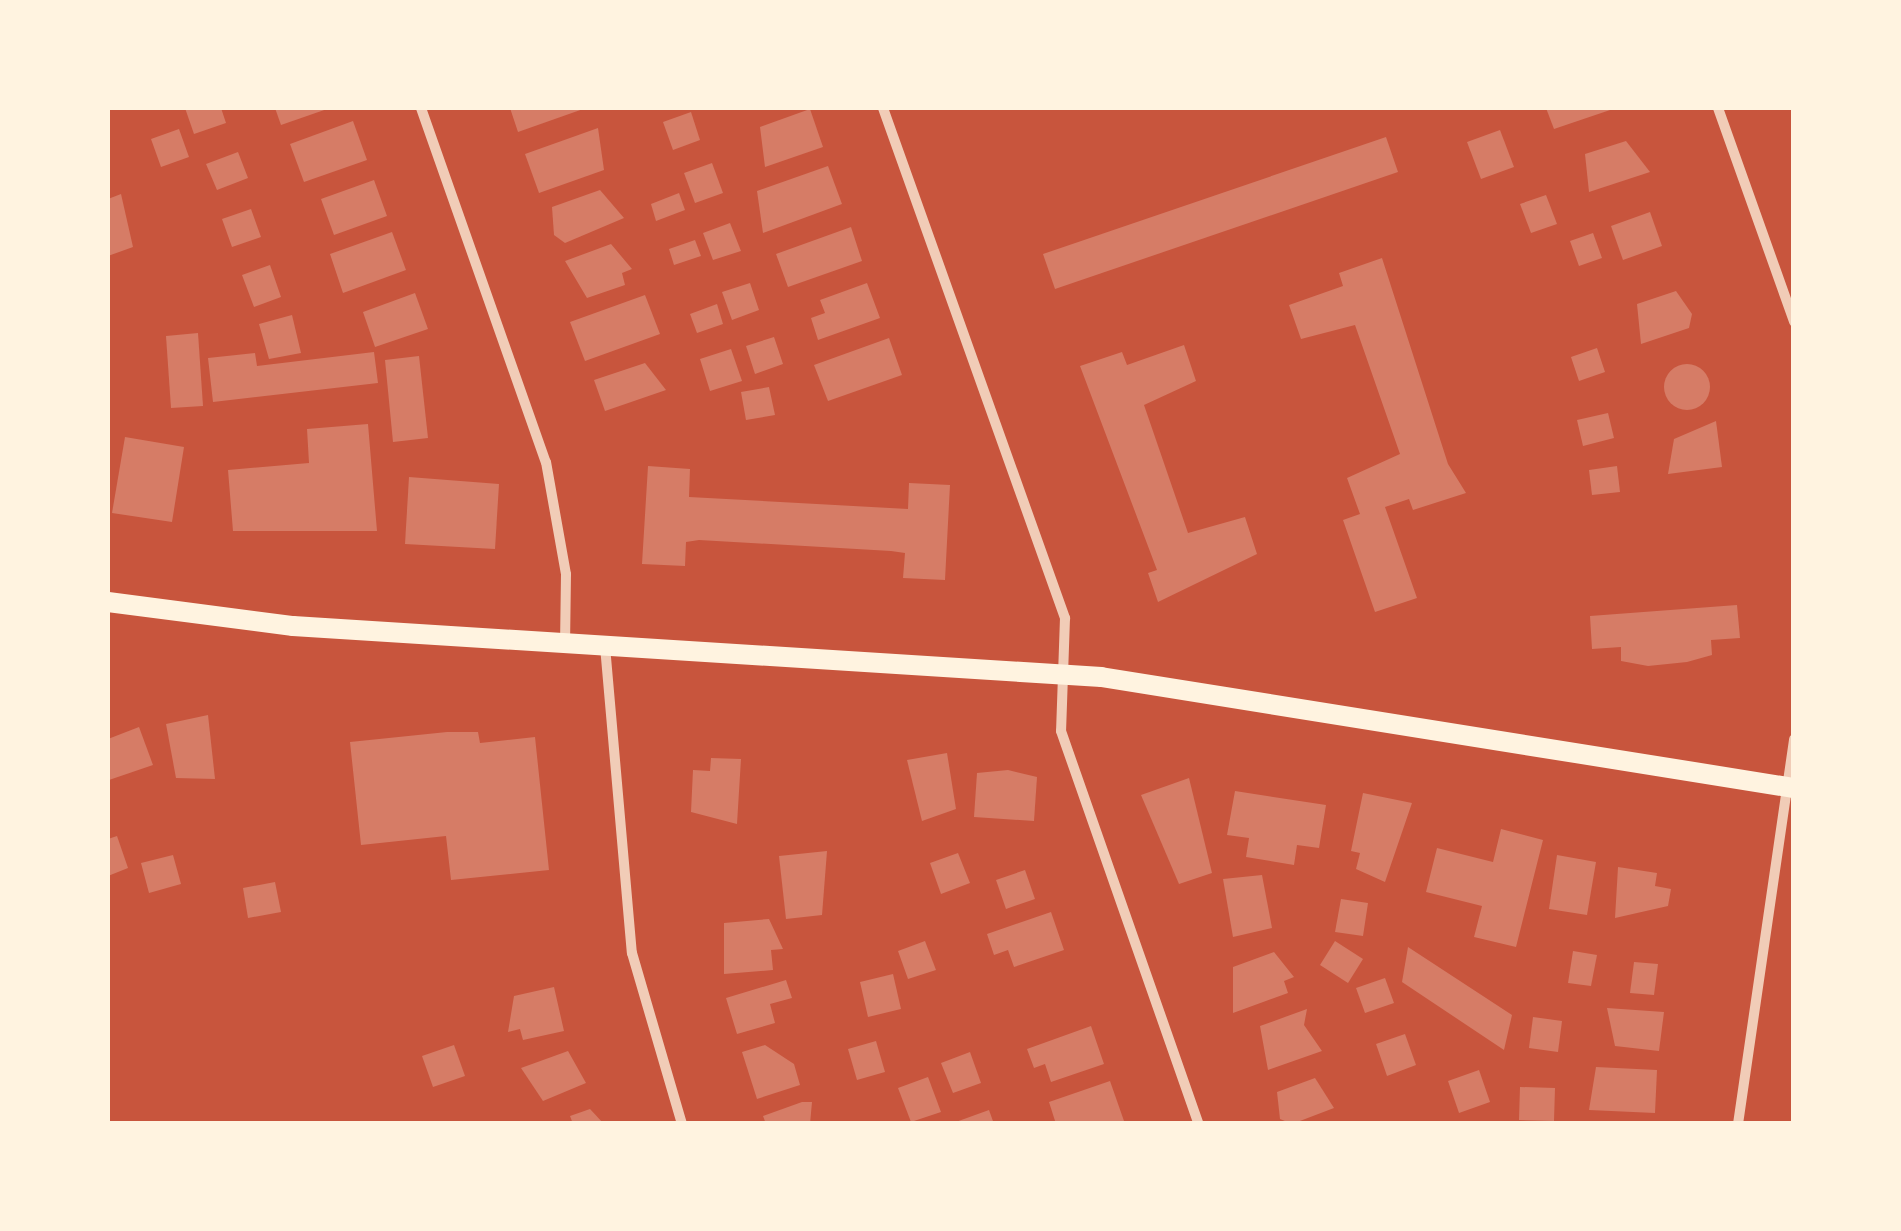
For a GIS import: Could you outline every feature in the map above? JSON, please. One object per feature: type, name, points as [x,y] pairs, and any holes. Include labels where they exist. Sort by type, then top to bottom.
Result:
[{"type":"main road","points":[[108,602],[293,626],[1062,673],[1789,788]]},
{"type":"street","points":[[421,108],[546,462],[566,574],[565,642]]},
{"type":"street","points":[[884,108],[1065,618],[1061,731],[1199,1124]]},
{"type":"street","points":[[1718,108],[1794,322]]},
{"type":"street","points":[[605,645],[632,953],[682,1124]]},
{"type":"street","points":[[1738,1124],[1794,739]]},
{"type":"building","points":[[185,108],[221,108],[226,123],[194,134]]},
{"type":"building","points":[[275,108],[330,108],[281,125]]},
{"type":"building","points":[[510,108],[586,108],[518,132]]},
{"type":"building","points":[[1546,108],[1616,108],[1554,129]]},
{"type":"building","points":[[810,109],[823,147],[765,167],[760,127]]},
{"type":"building","points":[[691,112],[700,140],[673,150],[663,122]]},
{"type":"building","points":[[353,121],[367,160],[304,182],[290,144]]},
{"type":"building","points":[[598,128],[604,170],[539,193],[525,154]]},
{"type":"building","points":[[179,129],[189,157],[161,167],[151,139]]},
{"type":"building","points":[[1500,130],[1514,167],[1481,179],[1467,142]]},
{"type":"building","points":[[1386,137],[1398,172],[1055,289],[1043,254]]},
{"type":"building","points":[[1626,141],[1650,172],[1589,192],[1585,154]]},
{"type":"building","points":[[238,152],[248,178],[217,190],[206,164]]},
{"type":"building","points":[[712,163],[723,193],[695,203],[684,173]]},
{"type":"building","points":[[828,166],[842,204],[763,233],[757,191]]},
{"type":"building","points":[[374,180],[387,216],[334,235],[321,199]]},
{"type":"building","points":[[600,190],[624,218],[565,243],[554,235],[552,207]]},
{"type":"building","points":[[679,193],[685,210],[656,221],[651,204]]},
{"type":"building","points":[[121,194],[133,247],[108,256],[108,199]]},
{"type":"building","points":[[1546,195],[1557,224],[1531,233],[1520,204]]},
{"type":"building","points":[[251,209],[261,237],[232,247],[222,219]]},
{"type":"building","points":[[1650,212],[1662,246],[1623,260],[1611,226]]},
{"type":"building","points":[[730,223],[741,251],[713,260],[703,233]]},
{"type":"building","points":[[851,227],[862,261],[788,287],[776,254]]},
{"type":"building","points":[[392,232],[406,270],[343,293],[330,254]]},
{"type":"building","points":[[1593,233],[1602,258],[1579,266],[1570,241]]},
{"type":"building","points":[[695,240],[701,256],[674,265],[669,249]]},
{"type":"building","points":[[611,244],[632,269],[622,273],[625,285],[587,298],[565,261]]},
{"type":"building","points":[[1382,258],[1448,464],[1466,493],[1413,510],[1409,499],[1385,507],[1417,598],[1375,612],[1343,520],[1360,514],[1347,478],[1400,454],[1355,325],[1301,339],[1289,305],[1343,286],[1339,273]]},
{"type":"building","points":[[270,265],[281,297],[254,307],[242,275]]},
{"type":"building","points":[[750,283],[759,310],[732,320],[722,292]]},
{"type":"building","points":[[867,283],[880,318],[818,340],[811,318],[825,313],[820,300]]},
{"type":"building","points":[[1676,291],[1692,314],[1689,328],[1641,344],[1637,304]]},
{"type":"building","points":[[415,293],[428,329],[375,347],[363,312]]},
{"type":"building","points":[[645,295],[660,334],[585,361],[570,322]]},
{"type":"building","points":[[717,304],[723,324],[697,333],[690,314]]},
{"type":"building","points":[[292,315],[301,353],[269,359],[259,324]]},
{"type":"building","points":[[198,333],[203,406],[171,408],[166,336]]},
{"type":"building","points":[[774,337],[783,364],[755,374],[746,346]]},
{"type":"building","points":[[889,338],[902,375],[828,401],[814,365]]},
{"type":"building","points":[[1184,345],[1196,381],[1144,405],[1188,533],[1245,517],[1257,554],[1158,602],[1148,573],[1157,570],[1080,366],[1122,352],[1127,365]]},
{"type":"building","points":[[1597,348],[1605,372],[1579,381],[1571,357]]},
{"type":"building","points":[[731,349],[742,381],[710,391],[700,359]]},
{"type":"building","points":[[374,352],[378,383],[213,402],[208,358],[255,353],[257,366]]},
{"type":"building","points":[[419,356],[428,438],[393,442],[385,360]]},
{"type":"building","points":[[645,363],[666,390],[605,411],[594,380]]},
{"type":"building","points":[[1687,364],[1703,371],[1710,387],[1703,403],[1687,410],[1671,403],[1664,387],[1671,371]]},
{"type":"building","points":[[769,387],[775,415],[746,420],[741,392]]},
{"type":"building","points":[[1608,413],[1614,438],[1583,446],[1577,420]]},
{"type":"building","points":[[1716,421],[1722,467],[1668,474],[1674,439]]},
{"type":"building","points":[[368,424],[377,531],[233,531],[228,470],[309,463],[307,429]]},
{"type":"building","points":[[125,437],[184,447],[172,522],[112,513]]},
{"type":"building","points":[[648,466],[690,469],[689,497],[908,509],[909,483],[950,485],[945,580],[903,578],[905,553],[699,540],[686,542],[685,566],[642,564]]},
{"type":"building","points":[[1617,466],[1620,492],[1592,495],[1589,470]]},
{"type":"building","points":[[409,477],[499,484],[495,549],[405,544]]},
{"type":"building","points":[[1737,605],[1740,638],[1711,640],[1712,655],[1648,666],[1621,661],[1621,647],[1592,649],[1590,616]]},
{"type":"building","points":[[208,715],[215,779],[176,778],[166,724]]},
{"type":"building","points":[[139,727],[153,765],[109,780],[108,739]]},
{"type":"building","points":[[478,732],[480,743],[535,737],[549,870],[451,880],[446,836],[361,845],[350,742]]},
{"type":"building","points":[[947,753],[956,809],[922,821],[907,760]]},
{"type":"building","points":[[711,758],[741,759],[737,824],[691,812],[693,770],[710,771]]},
{"type":"building","points":[[1008,770],[1037,777],[1034,821],[974,817],[977,773]]},
{"type":"building","points":[[1189,778],[1212,873],[1179,884],[1141,795]]},
{"type":"building","points":[[1235,791],[1326,805],[1319,848],[1297,845],[1294,865],[1246,857],[1249,838],[1227,835]]},
{"type":"building","points":[[1363,793],[1412,803],[1385,882],[1356,869],[1360,853],[1351,851]]},
{"type":"building","points":[[1501,829],[1543,840],[1516,947],[1474,937],[1482,906],[1426,892],[1437,848],[1493,862]]},
{"type":"building","points":[[117,836],[128,868],[108,876],[108,839]]},
{"type":"building","points":[[827,851],[822,915],[786,919],[779,856]]},
{"type":"building","points":[[958,853],[970,883],[941,894],[930,863]]},
{"type":"building","points":[[173,855],[181,884],[149,893],[141,863]]},
{"type":"building","points":[[1557,855],[1596,862],[1587,915],[1549,909]]},
{"type":"building","points":[[1618,867],[1657,873],[1655,886],[1671,889],[1668,906],[1615,918]]},
{"type":"building","points":[[1025,870],[1035,899],[1006,909],[996,880]]},
{"type":"building","points":[[1262,875],[1272,928],[1233,937],[1223,879]]},
{"type":"building","points":[[275,882],[281,912],[248,918],[243,888]]},
{"type":"building","points":[[1341,899],[1368,903],[1363,936],[1335,932]]},
{"type":"building","points":[[1051,912],[1064,950],[1014,967],[1008,950],[994,955],[987,934]]},
{"type":"building","points":[[769,919],[783,949],[771,950],[773,970],[724,974],[724,923]]},
{"type":"building","points":[[925,941],[936,970],[908,979],[898,951]]},
{"type":"building","points":[[1335,941],[1363,959],[1348,983],[1320,965]]},
{"type":"building","points":[[1408,947],[1512,1015],[1504,1050],[1402,982]]},
{"type":"building","points":[[1573,951],[1597,955],[1591,986],[1568,983]]},
{"type":"building","points":[[1274,952],[1294,977],[1284,981],[1288,993],[1233,1013],[1233,967]]},
{"type":"building","points":[[1634,962],[1658,964],[1654,995],[1630,993]]},
{"type":"building","points":[[893,974],[901,1009],[868,1017],[860,982]]},
{"type":"building","points":[[1385,978],[1394,1003],[1365,1013],[1356,988]]},
{"type":"building","points":[[786,980],[792,998],[770,1004],[775,1023],[737,1034],[726,998]]},
{"type":"building","points":[[554,987],[564,1031],[523,1040],[520,1029],[508,1032],[514,996]]},
{"type":"building","points":[[1607,1008],[1664,1012],[1659,1051],[1615,1046]]},
{"type":"building","points":[[1307,1009],[1304,1025],[1322,1051],[1268,1070],[1260,1026]]},
{"type":"building","points":[[1533,1017],[1562,1021],[1558,1052],[1529,1048]]},
{"type":"building","points":[[1091,1026],[1104,1064],[1051,1082],[1045,1064],[1034,1068],[1027,1049]]},
{"type":"building","points":[[1405,1034],[1416,1065],[1387,1076],[1376,1044]]},
{"type":"building","points":[[876,1041],[885,1072],[857,1080],[848,1049]]},
{"type":"building","points":[[454,1045],[465,1076],[433,1087],[422,1056]]},
{"type":"building","points":[[765,1045],[794,1064],[800,1085],[757,1099],[742,1052]]},
{"type":"building","points":[[568,1051],[586,1083],[543,1101],[521,1068]]},
{"type":"building","points":[[970,1052],[981,1083],[953,1093],[941,1063]]},
{"type":"building","points":[[1596,1067],[1657,1070],[1655,1113],[1589,1110]]},
{"type":"building","points":[[1479,1070],[1490,1102],[1459,1113],[1448,1081]]},
{"type":"building","points":[[928,1077],[941,1112],[911,1122],[898,1088]]},
{"type":"building","points":[[1315,1078],[1334,1108],[1292,1124],[1280,1119],[1277,1092]]},
{"type":"building","points":[[1110,1081],[1124,1121],[1056,1124],[1049,1102]]},
{"type":"building","points":[[1520,1087],[1555,1088],[1554,1121],[1519,1120]]},
{"type":"building","points":[[812,1102],[810,1124],[766,1124],[763,1116]]},
{"type":"building","points":[[590,1109],[604,1124],[573,1124],[570,1116]]},
{"type":"building","points":[[989,1110],[994,1124],[953,1124],[953,1123]]}]
